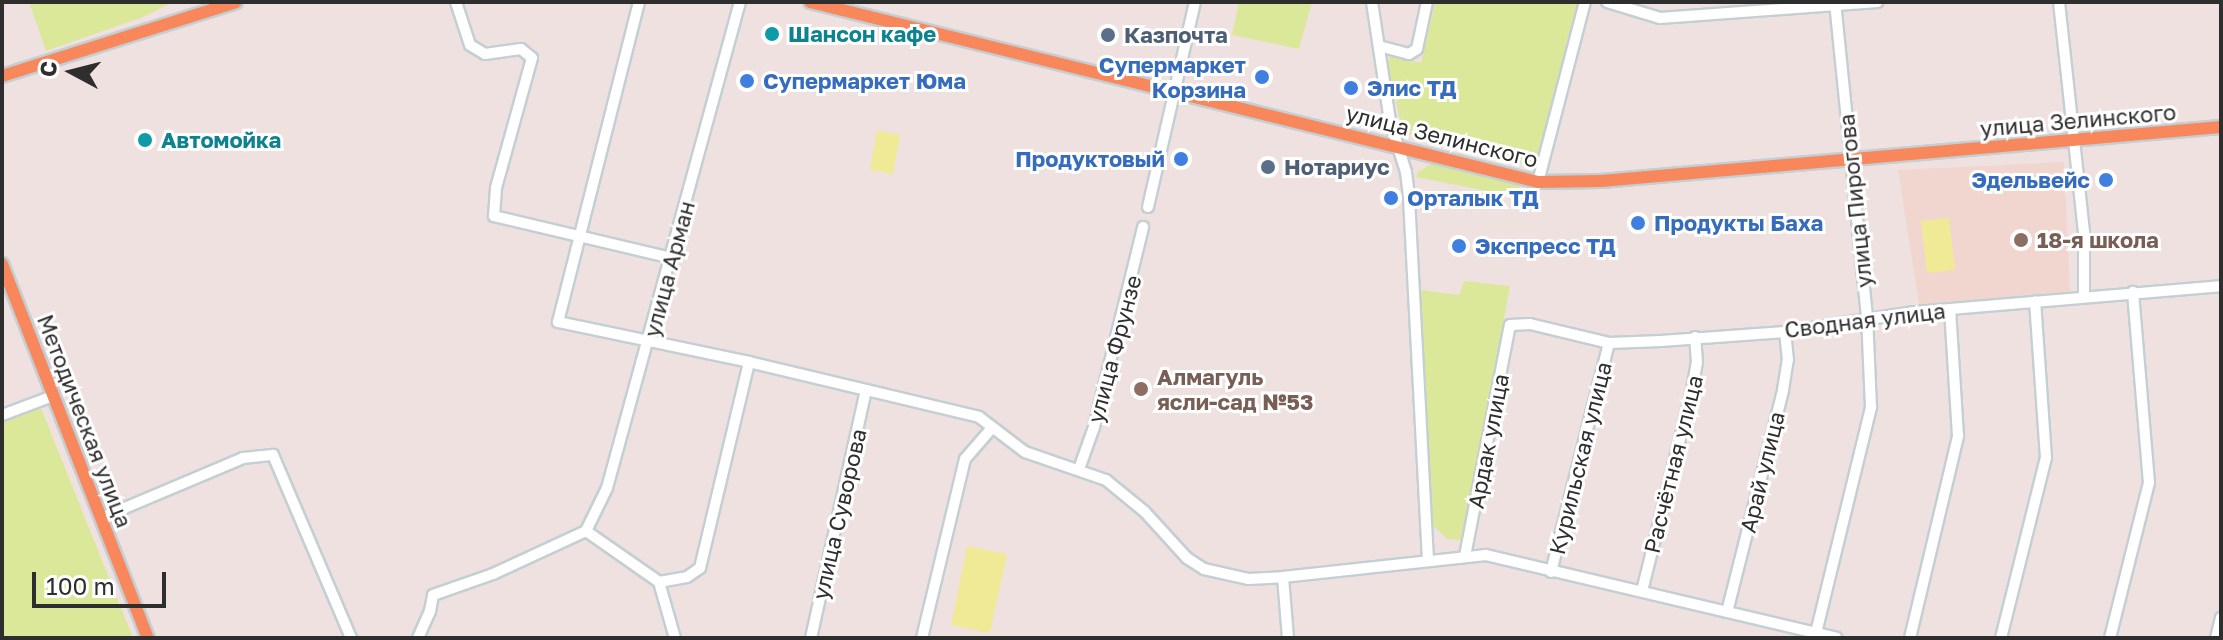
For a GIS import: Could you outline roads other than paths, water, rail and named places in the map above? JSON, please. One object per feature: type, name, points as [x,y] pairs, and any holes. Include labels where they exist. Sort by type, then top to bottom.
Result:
[{"type":"main road","points":[[2,76],[236,2]]},
{"type":"main road","name":"улица Зелинского","points":[[810,2],[1538,182],[1601,181],[1851,161],[2221,127]]},
{"type":"main road","name":"Методическая улица","points":[[2,264],[148,638]]},
{"type":"street","points":[[456,2],[470,45],[485,54],[521,49],[532,58],[496,188],[494,216],[581,234],[672,258]]},
{"type":"street","points":[[639,2],[558,322],[749,362],[979,417],[1025,452],[1106,480],[1145,512],[1187,558],[1204,569],[1248,579],[1486,555],[1836,638]]},
{"type":"street","name":"улица Арман","points":[[586,531],[607,488],[650,341],[740,2]]},
{"type":"street","points":[[1148,207],[1195,2]]},
{"type":"street","points":[[1372,2],[1409,198],[1428,561]]},
{"type":"street","points":[[1379,46],[1409,54],[1417,49],[1427,2]]},
{"type":"street","points":[[1538,182],[1585,2]]},
{"type":"street","points":[[1607,2],[1660,18],[1877,2]]},
{"type":"street","points":[[2059,2],[2086,264],[2084,296]]},
{"type":"street","name":"улица Пирогова","points":[[1816,633],[1871,407],[1867,317],[1836,4]]},
{"type":"street","name":"улица Фрунзе","points":[[1079,469],[1094,427],[1143,227]]},
{"type":"street","name":"Сводная улица","points":[[1510,325],[1530,324],[1609,343],[1785,332],[1867,317],[2221,286]]},
{"type":"street","points":[[2110,638],[2149,483],[2133,292]]},
{"type":"street","points":[[2001,638],[2046,458],[2035,301]]},
{"type":"street","points":[[1910,638],[1958,436],[1950,309]]},
{"type":"street","name":"Ардак улица","points":[[1465,556],[1510,325]]},
{"type":"street","name":"Арай улица","points":[[1727,612],[1783,390],[1788,360],[1785,332]]},
{"type":"street","name":"Расчётная улица","points":[[1642,591],[1692,390],[1697,363],[1695,337]]},
{"type":"street","name":"Курильская улица","points":[[1551,572],[1609,343]]},
{"type":"street","points":[[659,582],[687,577],[700,568],[749,362]]},
{"type":"street","name":"улица Суворова","points":[[811,638],[866,390]]},
{"type":"street","points":[[2,415],[53,396]]},
{"type":"street","points":[[922,638],[965,459],[991,429]]},
{"type":"street","points":[[101,518],[243,458],[273,455],[351,638]]},
{"type":"street","points":[[421,637],[433,595],[493,574],[586,531],[659,582],[675,638]]},
{"type":"street","points":[[1283,577],[1288,638]]},
{"type":"street","points":[[2216,638],[2221,618]]},
{"type":"place","name":"Шансон кафе","points":[[772,34]]},
{"type":"place","name":"Казпочта","points":[[1108,35]]},
{"type":"place","name":"Супермаркет Корзина","points":[[1262,77]]},
{"type":"place","name":"Супермаркет Юма","points":[[747,81]]},
{"type":"place","name":"Элис ТД","points":[[1351,88]]},
{"type":"place","name":"Автомойка","points":[[145,140]]},
{"type":"place","name":"Продуктовый","points":[[1181,159]]},
{"type":"place","name":"Нотариус","points":[[1268,167]]},
{"type":"place","name":"Эдельвейс","points":[[2106,180]]},
{"type":"place","name":"Орталык ТД","points":[[1391,198]]},
{"type":"place","name":"Продукты Баха","points":[[1638,223]]},
{"type":"place","name":"18-я школа","points":[[2021,240]]},
{"type":"place","name":"Экспресс ТД","points":[[1459,246]]},
{"type":"place","name":"Алмагуль ясли-сад №53","points":[[1141,389]]}]
